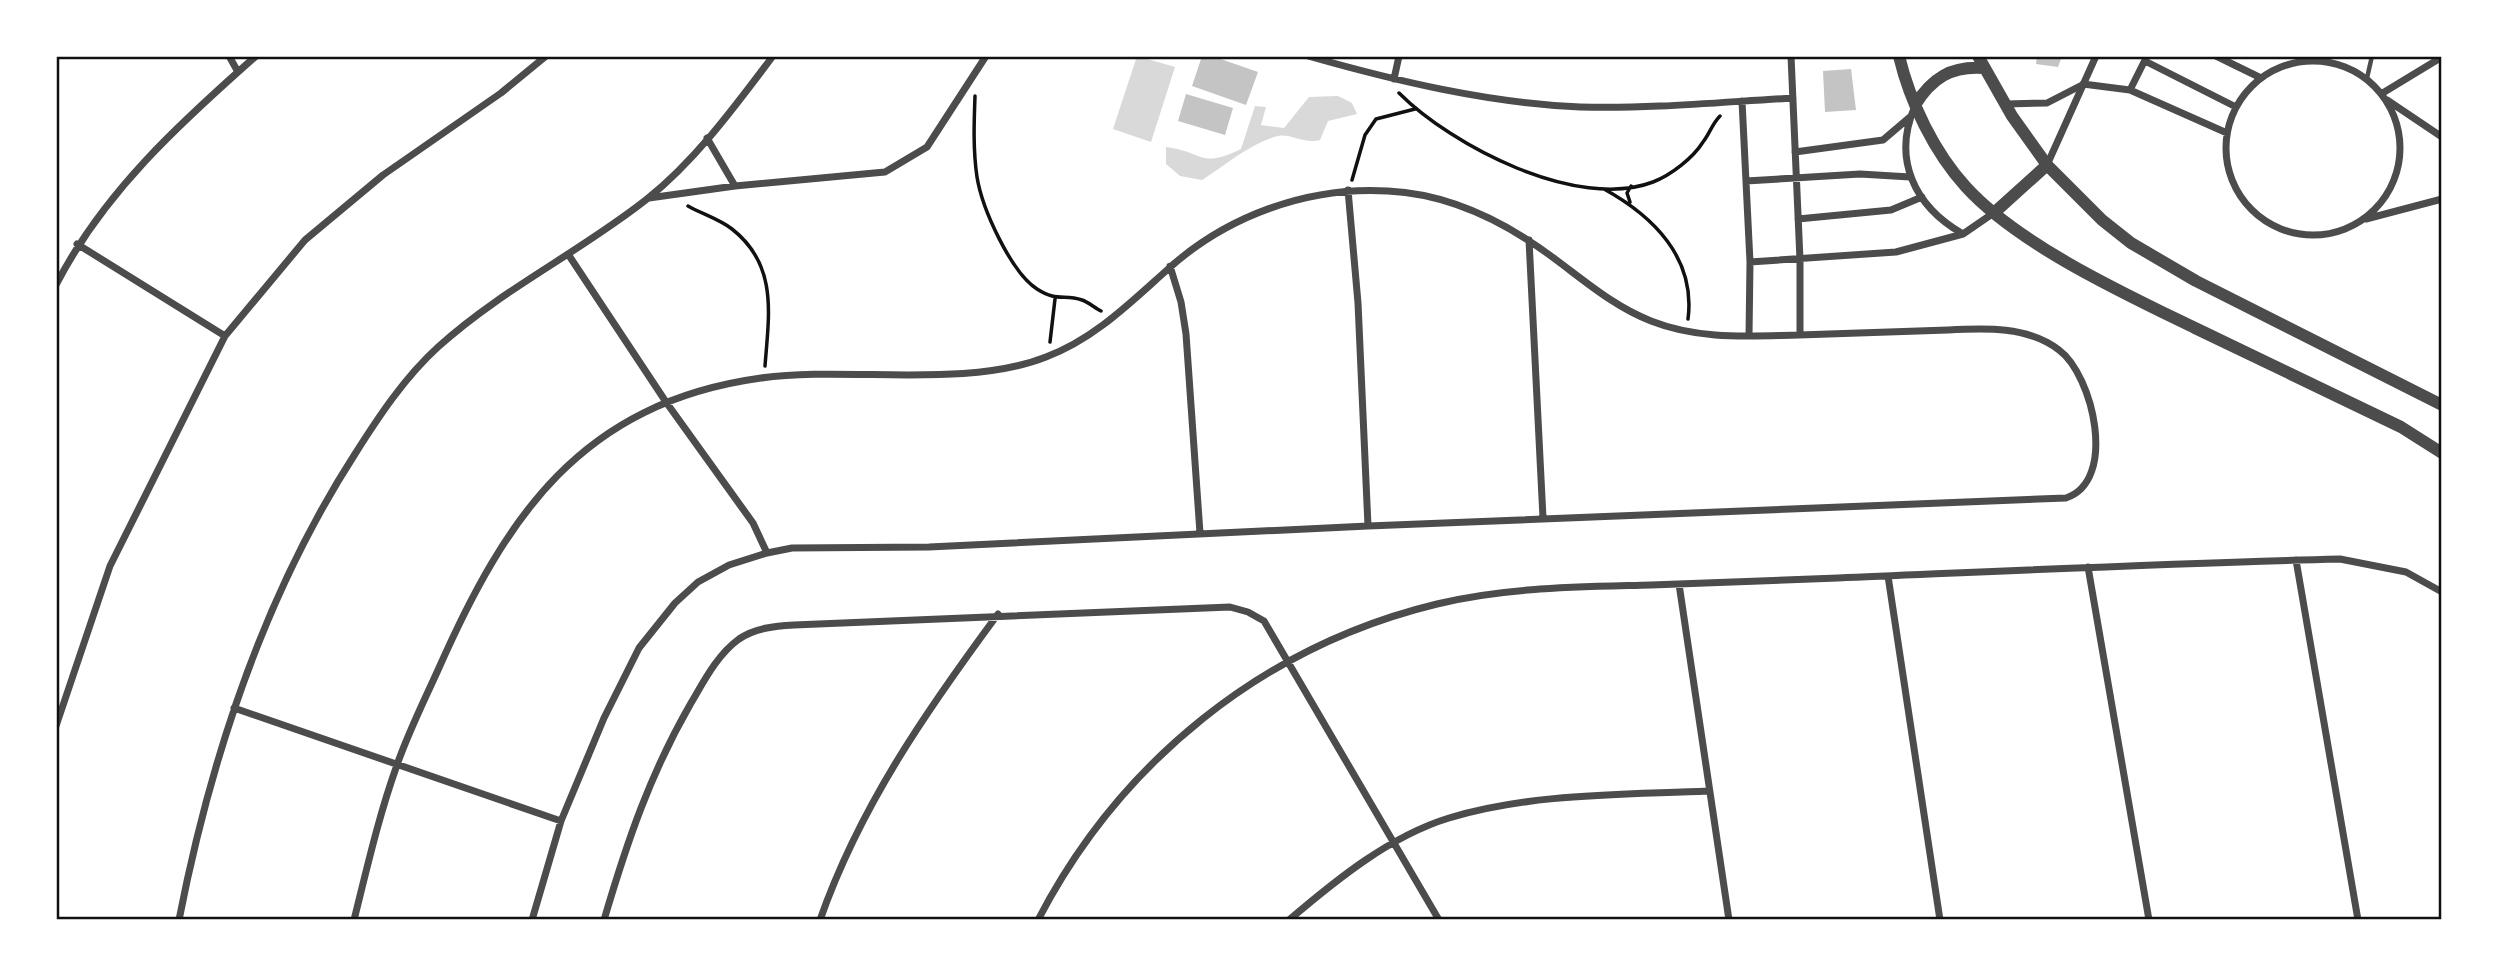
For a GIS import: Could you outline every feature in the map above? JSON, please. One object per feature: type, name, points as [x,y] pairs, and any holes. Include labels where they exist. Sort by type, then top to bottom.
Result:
[{"type":"street","points":[[229,56],[237,72]]},
{"type":"street","points":[[56,285],[77,244],[165,138],[256,56]]},
{"type":"street","points":[[56,726],[110,566],[225,336],[305,240],[383,175],[502,93],[547,56]]},
{"type":"street","points":[[179,920],[215,767],[265,624],[338,480],[401,387],[437,348],[475,316],[648,198],[707,138],[773,56]]},
{"type":"street","points":[[648,198],[735,186],[885,172],[927,147],[986,56]]},
{"type":"street","points":[[1308,56],[1394,79],[1485,97],[1580,107],[1793,97]]},
{"type":"street","points":[[1394,79],[1399,56]]},
{"type":"street","points":[[1791,56],[1800,260],[1800,335]]},
{"type":"street","points":[[1899,56],[1913,111],[1966,187],[1995,212],[2091,275],[2400,428],[2442,453]]},
{"type":"street","points":[[1749,262],[1896,252],[1964,234],[1995,212],[2047,165],[2096,56]]},
{"type":"street","points":[[2216,56],[2261,78]]},
{"type":"street","points":[[2312,56],[2345,66],[2367,78],[2383,97],[2399,130],[2400,163],[2388,194],[2365,219]]},
{"type":"street","points":[[2383,97],[2442,57]]},
{"type":"street","points":[[2130,90],[2146,58],[2236,107]]},
{"type":"street","points":[[2322,61],[2290,64],[2261,78],[2236,107],[2227,133],[2229,173],[2244,203],[2270,225],[2302,236],[2335,234],[2365,219],[2442,199]]},
{"type":"street","points":[[1795,152],[1883,140],[1913,111],[1935,79],[1950,71],[1981,62],[2047,165],[2102,220],[2162,262],[2442,405]]},
{"type":"street","points":[[2006,104],[2047,103],[2083,84],[2130,90],[2227,133]]},
{"type":"street","points":[[2383,97],[2442,137]]},
{"type":"street","points":[[1742,101],[1749,262],[1749,337]]},
{"type":"street","points":[[1913,111],[1905,147],[1910,177],[1922,197],[1948,225],[1964,234]]},
{"type":"street","points":[[707,138],[735,186]]},
{"type":"street","points":[[1746,181],[1860,174],[1910,177]]},
{"type":"street","points":[[1348,190],[1358,303],[1368,526]]},
{"type":"street","points":[[354,920],[397,764],[464,610],[487,567],[520,517],[545,485],[592,444],[641,413],[666,402],[764,377],[960,372],[1011,366],[1048,356],[1113,318],[1170,266],[1213,236],[1253,214],[1329,191],[1394,191],[1438,199],[1483,213],[1529,240],[1619,306],[1653,322],[1686,332],[1749,337],[2007,331],[2043,339],[2075,364],[2085,387],[2095,430],[2095,464],[2088,483],[2076,496],[929,547],[792,548],[729,565],[698,582],[675,603],[639,648],[604,718],[561,821],[533,920]]},
{"type":"street","points":[[1798,219],[1891,210],[1922,197]]},
{"type":"street","points":[[1529,240],[1543,518]]},
{"type":"street","points":[[77,244],[225,336]]},
{"type":"street","points":[[568,254],[666,402],[753,523],[767,553]]},
{"type":"street","points":[[1170,266],[1181,302],[1186,334],[1200,533]]},
{"type":"street","points":[[1038,920],[1098,825],[1193,724],[1240,689],[1288,662],[1364,627],[1438,603],[1542,590],[2340,559],[2406,572],[2442,592]]},
{"type":"street","points":[[2296,560],[2358,920]]},
{"type":"street","points":[[2088,568],[2149,920]]},
{"type":"street","points":[[1888,576],[1940,920]]},
{"type":"street","points":[[1679,584],[1729,920]]},
{"type":"street","points":[[604,920],[648,785],[706,677],[725,651],[740,639],[772,626],[998,614],[1230,607],[1248,612],[1264,621],[1439,920]]},
{"type":"street","points":[[820,920],[837,872],[873,800],[926,711],[998,614]]},
{"type":"street","points":[[234,708],[561,821]]},
{"type":"street","points":[[1289,920],[1335,881],[1394,844],[1447,818],[1496,806],[1563,798],[1708,791]]},
{"type":"lane","points":[[2367,78],[2372,56]]},
{"type":"path","points":[[1348,190],[1365,135],[1376,119],[1415,109],[1480,153],[1523,172],[1604,189],[1631,204],[1669,239],[1674,250],[1690,302],[1686,332]]},
{"type":"path","points":[[1604,189],[1652,182],[1672,171],[1695,153],[1713,123],[1725,111],[1743,111]]},
{"type":"path","points":[[973,127],[977,179],[1001,242],[1031,285],[1055,299],[1081,300],[1113,318]]},
{"type":"path","points":[[1631,186],[1627,193],[1631,204]]},
{"type":"path","points":[[682,204],[732,229],[757,257],[766,275],[768,325],[764,377]]},
{"type":"path","points":[[1048,356],[1055,299]]},
{"type":"shaded area","points":[[1137,56],[1175,67],[1151,142],[1113,129]]},
{"type":"shaded area","points":[[1338,96],[1352,103],[1357,114],[1328,121],[1320,140],[1308,141],[1283,135],[1268,139],[1202,180],[1180,176],[1166,164],[1166,147],[1209,158],[1228,155],[1241,149],[1255,106],[1266,107],[1261,125],[1284,128],[1309,97]]},
{"type":"building","points":[[1202,56],[1212,56],[1258,72],[1246,105],[1192,86]]},
{"type":"building","points":[[2037,56],[2062,56],[2058,67],[2036,64]]},
{"type":"building","points":[[1851,69],[1856,110],[1825,112],[1823,71]]},
{"type":"building","points":[[1186,94],[1233,108],[1225,135],[1178,121]]}]
